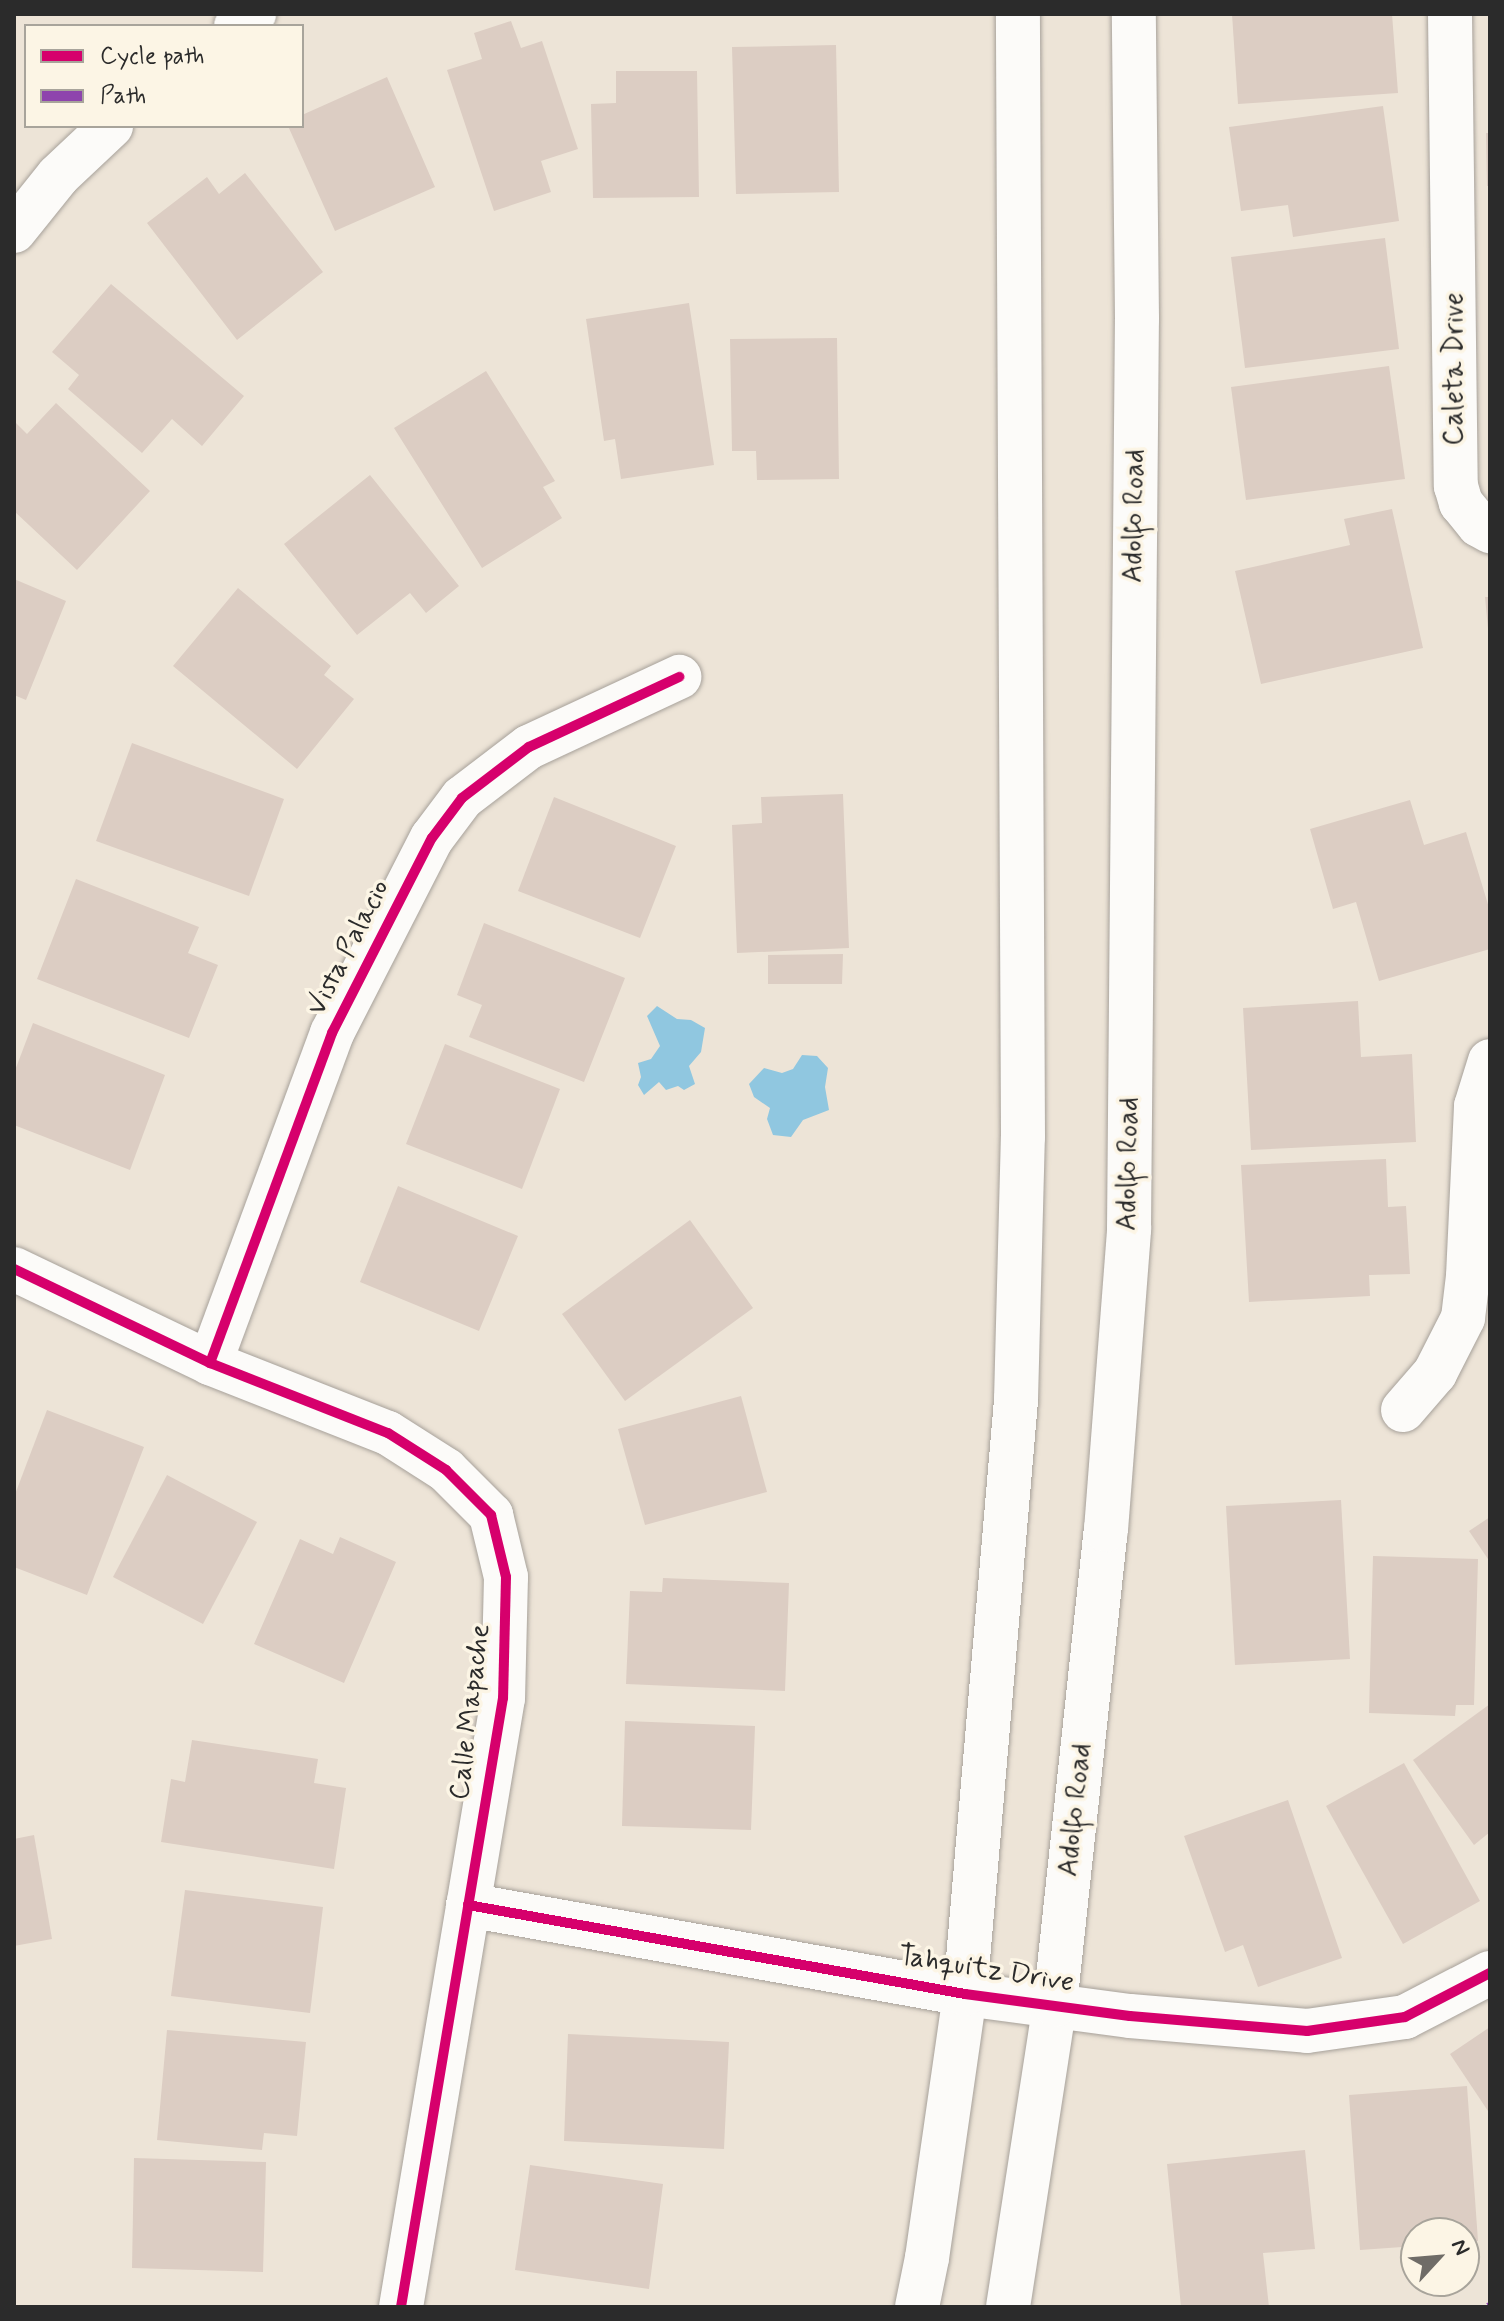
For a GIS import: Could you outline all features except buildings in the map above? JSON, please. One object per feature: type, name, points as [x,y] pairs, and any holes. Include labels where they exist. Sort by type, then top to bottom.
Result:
[{"type":"main road","points":[[917,2307],[927,2258],[965,1994],[1016,1400],[1023,1137],[1018,14]]},
{"type":"main road","name":"Adolfo Road","points":[[1008,2307],[1055,2005],[1106,1530],[1129,1229],[1137,319],[1134,14]]},
{"type":"main road","name":"Caleta Drive","points":[[1450,14],[1456,486],[1461,503],[1479,525],[1490,531]]},
{"type":"main road","points":[[14,231],[58,176],[109,128]]},
{"type":"main road","name":"Vista Palacio","points":[[210,1363],[332,1033],[432,838],[462,798],[529,747],[679,677]]},
{"type":"main road","points":[[1403,1410],[1435,1373],[1463,1318],[1468,1276],[1476,1106],[1490,1061]]},
{"type":"main road","name":"Calle Mapache","points":[[14,1269],[210,1363],[388,1433],[446,1470],[491,1515],[506,1577],[503,1698],[401,2307]]},
{"type":"main road","name":"Tahquitz Drive","points":[[468,1905],[965,1994],[1130,2016],[1307,2031],[1405,2017],[1490,1973]]},
{"type":"water","points":[[657,1006],[677,1019],[691,1020],[705,1028],[701,1052],[689,1066],[695,1084],[684,1090],[678,1086],[666,1090],[659,1082],[644,1095],[638,1085],[641,1077],[638,1063],[651,1059],[660,1046],[647,1016]]},
{"type":"water","points":[[802,1055],[817,1056],[828,1068],[825,1087],[829,1110],[803,1120],[791,1137],[773,1135],[767,1119],[770,1108],[754,1097],[749,1084],[764,1068],[782,1073],[793,1069]]},
{"type":"cycle path","points":[[210,1363],[332,1033],[432,838],[462,798],[529,747],[679,677]]},
{"type":"cycle path","points":[[14,1269],[210,1363],[388,1433],[446,1470],[491,1515],[506,1577],[503,1698],[401,2307]]},
{"type":"cycle path","points":[[468,1905],[965,1994],[1130,2016],[1307,2031],[1405,2017],[1490,1973]]}]
